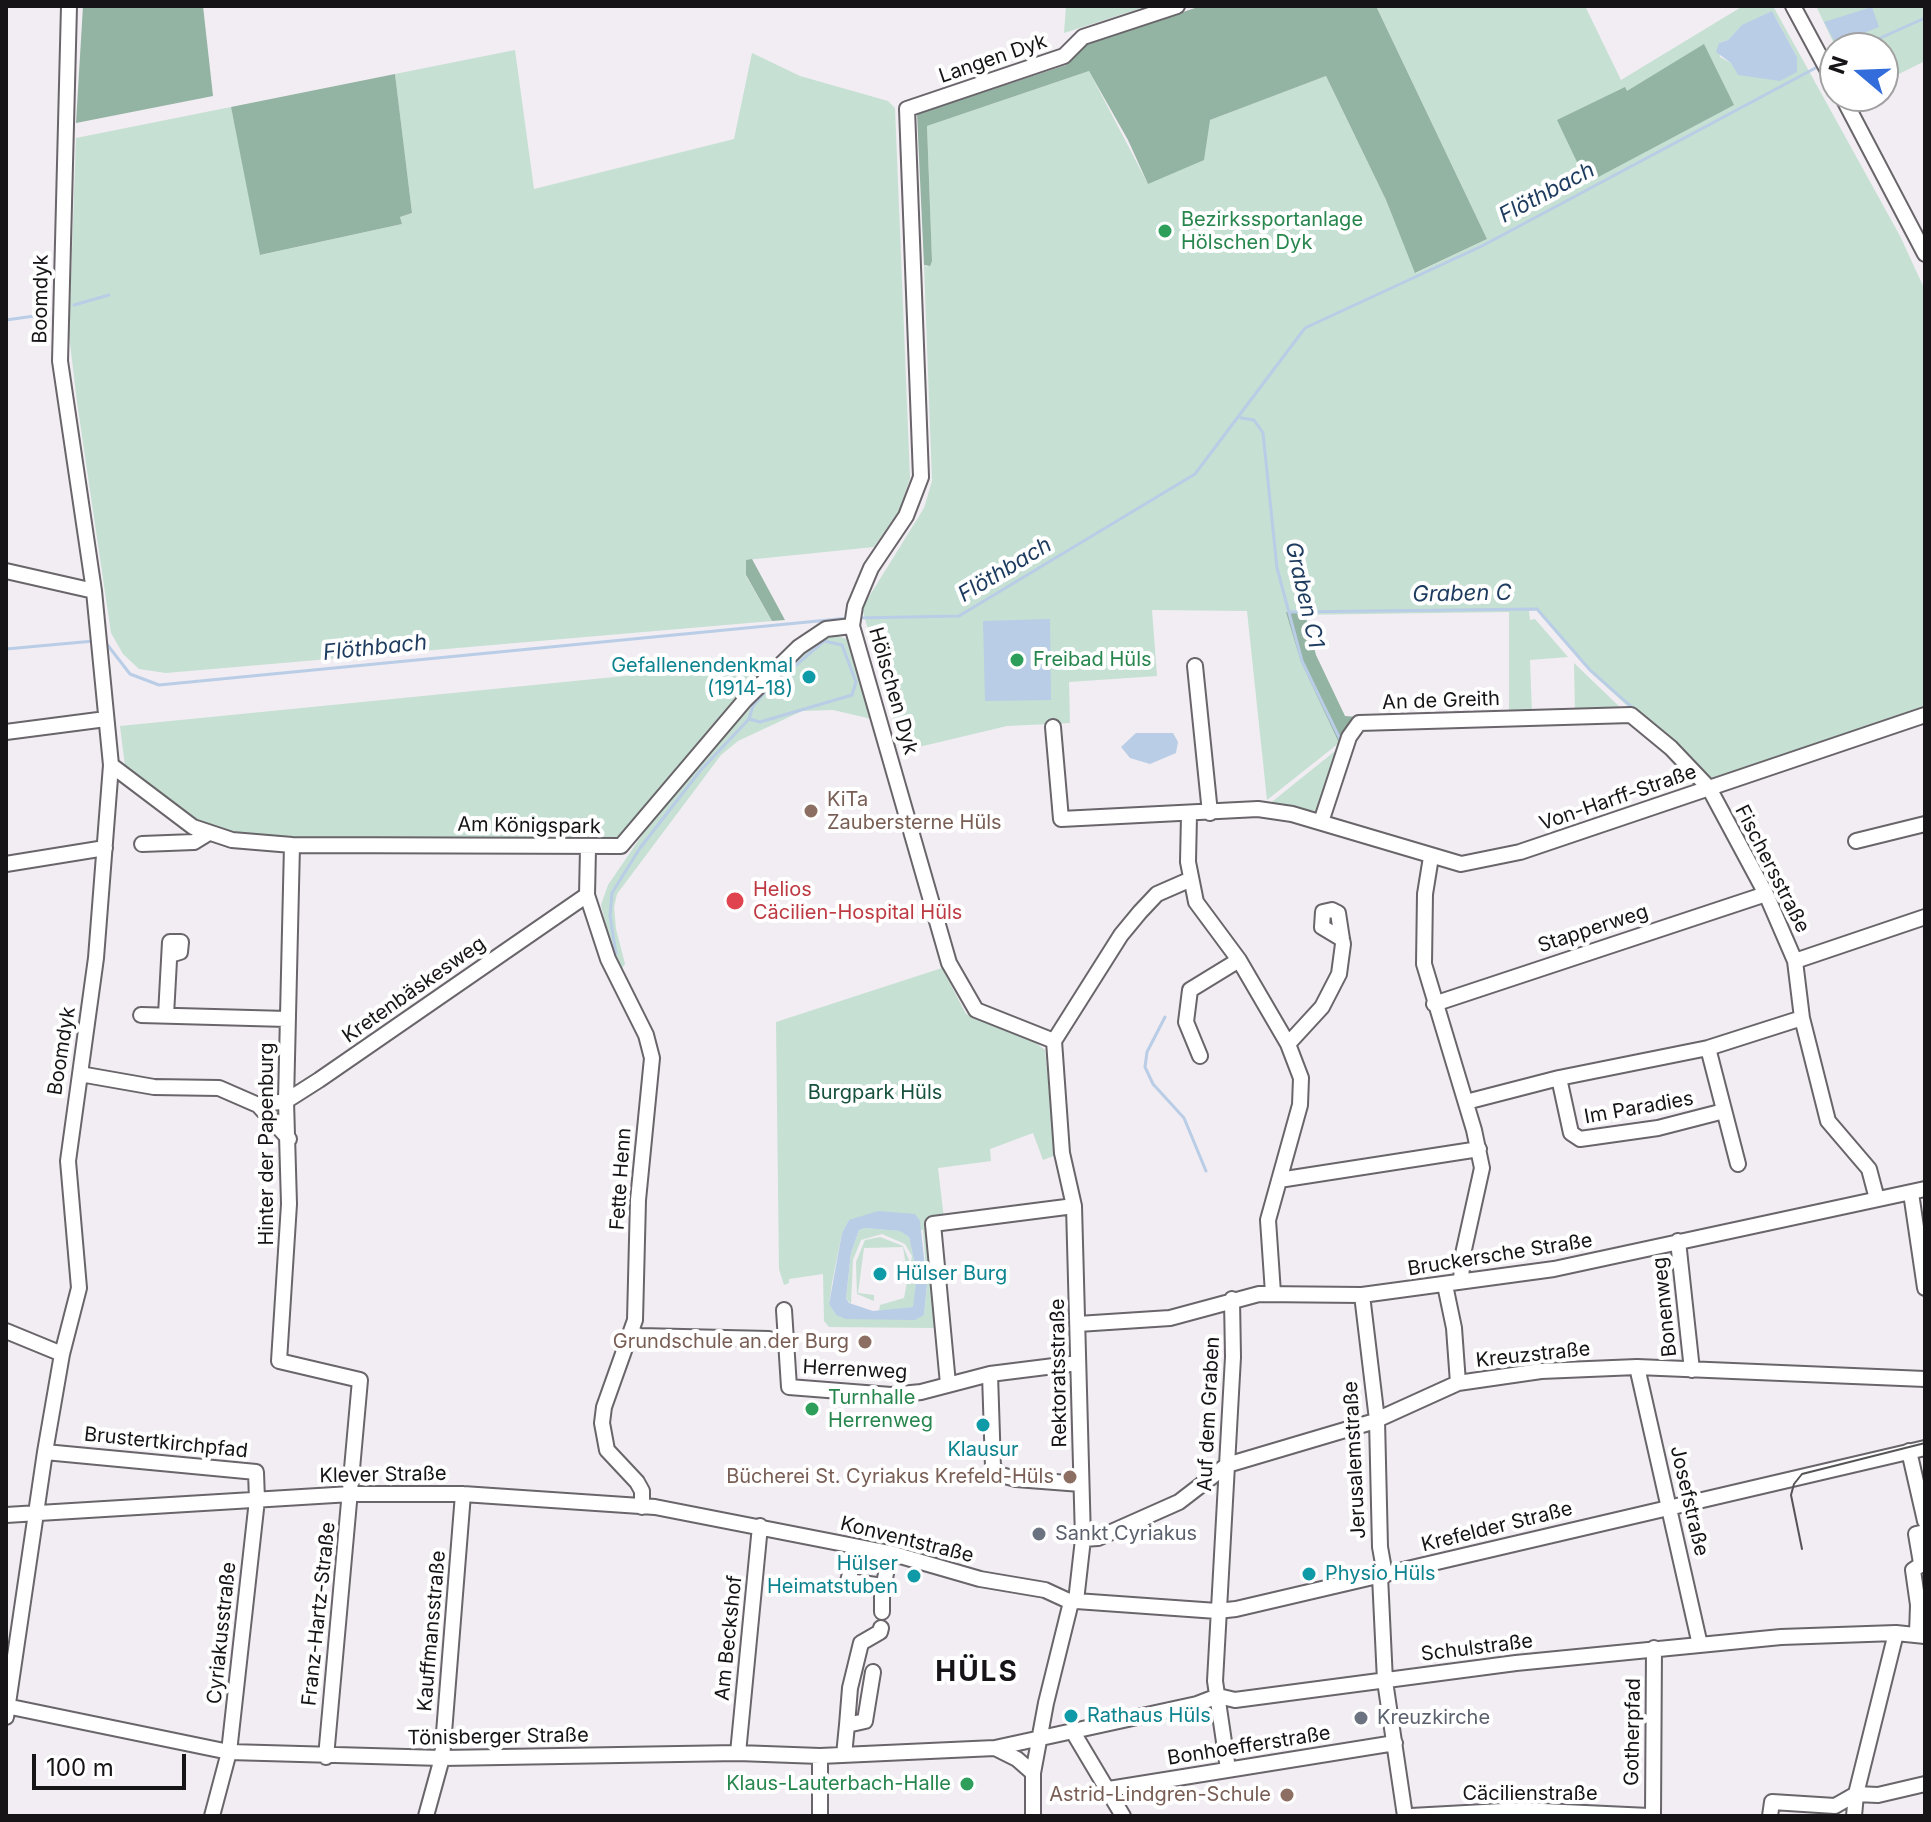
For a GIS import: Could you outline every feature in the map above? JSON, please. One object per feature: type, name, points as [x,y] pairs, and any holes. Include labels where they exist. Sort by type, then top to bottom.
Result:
[{"type":"street","name":"Boomdyk","points":[[6,1709],[12,1639],[62,1354],[79,1288],[68,1161],[96,958],[111,765],[94,591],[60,361],[69,6]]},
{"type":"street","name":"Langen Dyk","points":[[907,109],[1064,56],[1083,37],[1177,6]]},
{"type":"street","points":[[1793,6],[1819,55]]},
{"type":"street","name":"Hölschen Dyk","points":[[907,109],[921,477],[906,516],[871,568],[853,619],[949,963],[976,1010],[1054,1041]]},
{"type":"street","points":[[1850,112],[1925,254]]},
{"type":"street","points":[[6,571],[94,591]]},
{"type":"street","name":"Am Königspark","points":[[111,765],[207,834],[232,840],[292,845],[621,846],[745,700],[799,647],[826,629],[853,619]]},
{"type":"street","points":[[1195,666],[1210,813]]},
{"type":"street","name":"Fischersstraße","points":[[1631,715],[1671,748],[1709,788],[1766,894],[1795,961],[1802,1018],[1828,1121],[1869,1169],[1877,1199]]},
{"type":"street","name":"An de Greith","points":[[1321,822],[1349,737],[1359,723],[1631,715]]},
{"type":"street","name":"Von-Harff-Straße","points":[[1053,727],[1061,819],[1189,815],[1258,809],[1321,822],[1461,864],[1520,852],[1925,715]]},
{"type":"street","points":[[6,732],[106,719]]},
{"type":"street","points":[[1189,815],[1189,880],[1196,902],[1239,960],[1288,1044],[1299,1069],[1302,1092],[1268,1220],[1273,1293]]},
{"type":"street","points":[[1856,841],[1925,824]]},
{"type":"street","name":"Am Königspark","points":[[142,844],[194,842],[207,834]]},
{"type":"street","name":"Hinter der Papenburg","points":[[292,845],[287,1019],[289,1139],[286,1281],[279,1361],[360,1380]]},
{"type":"street","points":[[6,864],[105,848]]},
{"type":"street","name":"Fette Henn","points":[[588,848],[587,895],[608,959],[646,1035],[652,1058],[638,1200],[632,1333],[604,1407],[603,1442],[642,1491],[642,1507]]},
{"type":"street","points":[[1431,857],[1425,894],[1424,964],[1466,1102],[1482,1168],[1463,1254],[1461,1279]]},
{"type":"street","points":[[1054,1041],[1121,935],[1140,912],[1157,894],[1189,880]]},
{"type":"street","name":"Stapperweg","points":[[1434,1004],[1766,894]]},
{"type":"street","name":"Kretenbäskesweg","points":[[258,1105],[286,1101],[587,895]]},
{"type":"street","points":[[1795,961],[1925,917]]},
{"type":"street","points":[[1288,1044],[1331,992],[1342,959],[1342,939]]},
{"type":"street","points":[[166,1015],[170,955]]},
{"type":"street","points":[[1200,1056],[1186,1022],[1190,990],[1239,960]]},
{"type":"street","points":[[141,1015],[287,1019]]},
{"type":"street","points":[[1466,1102],[1559,1078],[1708,1048],[1802,1018]]},
{"type":"street","name":"Rektoratsstraße","points":[[1033,1816],[1033,1773],[1046,1703],[1073,1601],[1083,1539],[1074,1206],[1062,1153],[1054,1041]]},
{"type":"street","name":"Im Paradies","points":[[1708,1048],[1738,1164]]},
{"type":"street","points":[[80,1074],[154,1087],[219,1088],[258,1105],[289,1139]]},
{"type":"street","name":"Im Paradies","points":[[1559,1078],[1571,1133],[1580,1139],[1658,1128],[1724,1111]]},
{"type":"street","points":[[1279,1180],[1479,1149]]},
{"type":"street","points":[[1918,1191],[1925,1288]]},
{"type":"street","name":"Bruckersche Straße","points":[[1078,1324],[1170,1318],[1232,1299],[1273,1293],[1298,1297],[1362,1295],[1445,1285],[1461,1279],[1554,1269],[1918,1191]]},
{"type":"street","points":[[948,1384],[933,1224],[1074,1206]]},
{"type":"street","name":"Bonenweg","points":[[1678,1241],[1692,1370]]},
{"type":"street","points":[[1445,1285],[1454,1328],[1458,1383]]},
{"type":"street","name":"Jerusalemstraße","points":[[1362,1295],[1377,1420],[1385,1681],[1408,1816]]},
{"type":"street","name":"Auf dem Graben","points":[[1228,1769],[1215,1681],[1234,1339],[1232,1299]]},
{"type":"street","name":"Herrenweg","points":[[784,1310],[789,1387],[891,1395],[921,1392],[990,1374],[1078,1363]]},
{"type":"street","points":[[6,1331],[62,1354]]},
{"type":"street","points":[[632,1333],[640,1336],[769,1339]]},
{"type":"street","name":"Kreuzstraße","points":[[1083,1539],[1098,1538],[1152,1515],[1196,1490],[1227,1465],[1377,1420],[1458,1383],[1541,1371],[1637,1367],[1925,1379]]},
{"type":"street","name":"Josefstraße","points":[[1637,1367],[1700,1645]]},
{"type":"street","points":[[990,1374],[993,1467],[1001,1475],[1016,1479],[1081,1484]]},
{"type":"street","name":"Franz-Hartz-Straße","points":[[326,1757],[360,1380]]},
{"type":"street","name":"Krefelder Straße","points":[[1073,1601],[1217,1611],[1925,1448]]},
{"type":"street","points":[[1909,1451],[1925,1521]]},
{"type":"street","name":"Brustertkirchpfad","points":[[45,1452],[256,1472],[257,1500]]},
{"type":"street","name":"Klever Straße","points":[[6,1515],[351,1494],[463,1494],[642,1507],[760,1526]]},
{"type":"street","name":"Kauffmansstraße","points":[[426,1816],[442,1758],[463,1494]]},
{"type":"street","name":"Cyriakusstraße","points":[[212,1816],[229,1752],[257,1500]]},
{"type":"street","name":"Konventstraße","points":[[760,1526],[980,1579],[1045,1590],[1073,1601]]},
{"type":"street","name":"Am Beckshof","points":[[738,1753],[760,1526]]},
{"type":"street","points":[[1921,1635],[1913,1570],[1923,1563],[1916,1534],[1925,1532]]},
{"type":"street","points":[[856,1551],[848,1581],[883,1590]]},
{"type":"street","points":[[882,1612],[889,1558]]},
{"type":"street","points":[[844,1755],[850,1688],[861,1643],[880,1632],[881,1628]]},
{"type":"street","points":[[1854,1816],[1856,1794],[1896,1633]]},
{"type":"street","name":"Schulstraße","points":[[1041,1739],[1197,1704],[1218,1696],[1235,1700],[1654,1648],[1896,1633],[1921,1635]]},
{"type":"street","name":"Gotherpfad","points":[[1651,1816],[1654,1648]]},
{"type":"street","points":[[847,1725],[865,1721],[873,1672]]},
{"type":"street","name":"Tönisberger Straße","points":[[6,1709],[229,1752],[326,1757],[738,1753],[820,1756],[995,1748],[1041,1739]]},
{"type":"street","points":[[1073,1732],[1123,1816]]},
{"type":"street","name":"Bonhoefferstraße","points":[[1109,1789],[1395,1743]]},
{"type":"street","points":[[995,1748],[1017,1759],[1033,1773]]},
{"type":"street","points":[[820,1756],[820,1816]]},
{"type":"street","points":[[1770,1816],[1772,1802],[1835,1806],[1856,1794],[1878,1795],[1925,1784]]},
{"type":"street","name":"Cäcilienstraße","points":[[1408,1816],[1521,1810],[1651,1816]]},
{"type":"green space","points":[[83,6],[203,6],[213,96],[76,123]]},
{"type":"green space","points":[[1066,6],[1148,6],[1064,33]]},
{"type":"green space","points":[[1201,6],[1376,6],[1487,239],[1415,273],[1386,200],[1326,76],[1210,120],[1204,160],[1148,184],[1128,140],[1089,71],[927,126],[932,261],[930,266],[924,265],[917,114],[1066,65],[1084,45]]},
{"type":"green space","points":[[1376,6],[1585,6],[1621,80],[1743,6],[1773,6],[1819,89],[1819,112],[1832,112],[1900,236],[1925,290],[1925,709],[1710,781],[1590,672],[1536,610],[1529,611],[1530,620],[1535,619],[1568,657],[1530,660],[1532,714],[1509,714],[1509,612],[1292,615],[1301,662],[1339,743],[1267,800],[1247,611],[1152,610],[1157,676],[1069,682],[1070,723],[1007,726],[902,751],[862,608],[924,508],[932,481],[924,265],[927,267],[932,261],[927,126],[1089,71],[1148,184],[1210,120],[1326,76],[1386,200],[1416,273],[1487,239]],"holes":[[[1772,11],[1797,57],[1796,69],[1731,63],[1720,57],[1719,43],[1728,40],[1742,26]]]},
{"type":"green space","points":[[1925,6],[1925,61],[1899,74],[1899,32],[1828,32],[1817,8]]},
{"type":"green space","points":[[1704,44],[1734,105],[1587,183],[1557,120],[1625,87],[1627,91]]},
{"type":"green space","points":[[515,50],[534,189],[734,139],[752,53],[800,76],[888,101],[895,108],[910,478],[899,511],[874,547],[746,560],[746,576],[772,621],[166,673],[139,669],[123,654],[111,633],[69,335],[76,138],[231,107],[261,255],[402,224],[400,217],[412,213],[395,74]]},
{"type":"green space","points":[[395,74],[412,213],[400,217],[402,224],[260,255],[231,107]]},
{"type":"green space","points":[[752,559],[785,620],[772,621],[746,575],[746,560]]},
{"type":"green space","points":[[1286,612],[1305,614],[1316,655],[1345,716],[1358,717],[1348,725],[1339,743],[1301,662]]},
{"type":"green space","points":[[829,633],[847,639],[855,651],[876,720],[833,710],[802,711],[738,741],[721,755],[617,894],[614,907],[616,929],[625,964],[618,974],[601,905],[608,885],[651,822],[757,695],[790,663]]},
{"type":"green space","points":[[776,661],[627,831],[615,838],[297,839],[220,833],[174,808],[125,766],[120,726]]},
{"type":"green space","points":[[1574,663],[1625,712],[1575,713]]},
{"type":"green space","points":[[1340,747],[1316,811],[1268,805]]},
{"type":"green space","name":"Burgpark Hüls","points":[[942,968],[966,1014],[1027,1036],[1045,1050],[1056,1155],[1043,1160],[1033,1133],[990,1149],[991,1161],[938,1168],[944,1219],[928,1221],[936,1328],[829,1327],[824,1321],[823,1274],[789,1279],[789,1283],[784,1285],[779,1269],[776,1022]],"holes":[[[849,1220],[923,1230],[927,1285],[924,1315],[836,1315],[829,1304],[842,1233]]]},
{"type":"green space","points":[[859,1230],[901,1231],[909,1237],[917,1274],[914,1307],[879,1311],[880,1305],[904,1298],[912,1256],[905,1244],[882,1234],[861,1240],[853,1260],[851,1304],[846,1298],[851,1253]]},
{"type":"green space","points":[[880,1237],[903,1246],[909,1260],[905,1281],[901,1281],[902,1266],[906,1266],[903,1247],[864,1248],[858,1293],[874,1295],[874,1301],[857,1294],[856,1262],[865,1240]]},
{"type":"water","points":[[1872,7],[1879,27],[1866,32],[1829,32],[1824,22]]},
{"type":"water","points":[[1772,11],[1797,57],[1797,72],[1780,81],[1738,75],[1731,63],[1716,52],[1719,43],[1728,40],[1742,25]]},
{"type":"water","name":"Freibad Hüls","points":[[1050,619],[1051,700],[985,701],[983,621]]},
{"type":"water","points":[[1136,733],[1173,733],[1178,742],[1176,753],[1150,764],[1130,758],[1121,747]]},
{"type":"water","points":[[878,1211],[915,1214],[920,1221],[927,1285],[924,1315],[915,1320],[846,1319],[836,1315],[829,1304],[842,1233],[849,1220]],"holes":[[[859,1230],[900,1231],[909,1237],[917,1274],[913,1307],[873,1311],[849,1303],[846,1298],[851,1253]]]},
{"type":"waterway","name":"Flöthbach","points":[[1894,32],[1925,18]]},
{"type":"waterway","name":"Flöthbach","points":[[856,618],[959,616],[1195,474],[1305,328],[1482,246],[1819,66]]},
{"type":"waterway","points":[[74,305],[109,295]]},
{"type":"waterway","points":[[6,320],[49,314]]},
{"type":"waterway","name":"Graben C1","points":[[1241,418],[1254,420],[1263,433],[1277,568],[1302,661],[1340,739]]},
{"type":"waterway","name":"Graben C","points":[[1289,612],[1537,609],[1590,670],[1634,709]]},
{"type":"waterway","name":"Flöthbach","points":[[106,643],[130,674],[159,685],[849,618]]},
{"type":"waterway","name":"Flöthbach","points":[[6,649],[94,641]]},
{"type":"waterway","points":[[616,954],[610,916],[612,893],[640,848],[700,771],[749,719],[753,706],[765,692],[824,641],[842,645],[856,682],[852,695],[760,722],[749,719]]},
{"type":"waterway","points":[[1165,1017],[1147,1052],[1145,1067],[1153,1084],[1184,1118],[1206,1171]]},
{"type":"tram line","points":[[1802,1549],[1791,1495],[1794,1484],[1802,1474],[1925,1443]]},
{"type":"place","name":"Bezirkssportanlage Hölschen Dyk","points":[[1165,231]]},
{"type":"place","name":"Freibad Hüls","points":[[1017,660]]},
{"type":"place","name":"Gefallenendenkmal (1914-18)","points":[[809,677]]},
{"type":"place","name":"KiTa Zaubersterne Hüls","points":[[811,811]]},
{"type":"place","name":"Helios Cäcilien-Hospital Hüls","points":[[735,901]]},
{"type":"place","name":"Hülser Burg","points":[[880,1274]]},
{"type":"place","name":"Grundschule an der Burg","points":[[865,1342]]},
{"type":"place","name":"Turnhalle Herrenweg","points":[[812,1409]]},
{"type":"place","name":"Klausur","points":[[983,1425]]},
{"type":"place","name":"Bücherei St. Cyriakus Krefeld-Hüls","points":[[1070,1477]]},
{"type":"place","name":"Sankt Cyriakus","points":[[1039,1534]]},
{"type":"place","name":"Physio Hüls","points":[[1309,1574]]},
{"type":"place","name":"Hülser Heimatstuben","points":[[914,1576]]},
{"type":"place","name":"Rathaus Hüls","points":[[1071,1716]]},
{"type":"place","name":"Kreuzkirche","points":[[1361,1718]]},
{"type":"place","name":"Klaus-Lauterbach-Halle","points":[[967,1784]]},
{"type":"place","name":"Astrid-Lindgren-Schule","points":[[1287,1795]]},
{"type":"district","name":"HÜLS","points":[[977,1673]]}]
